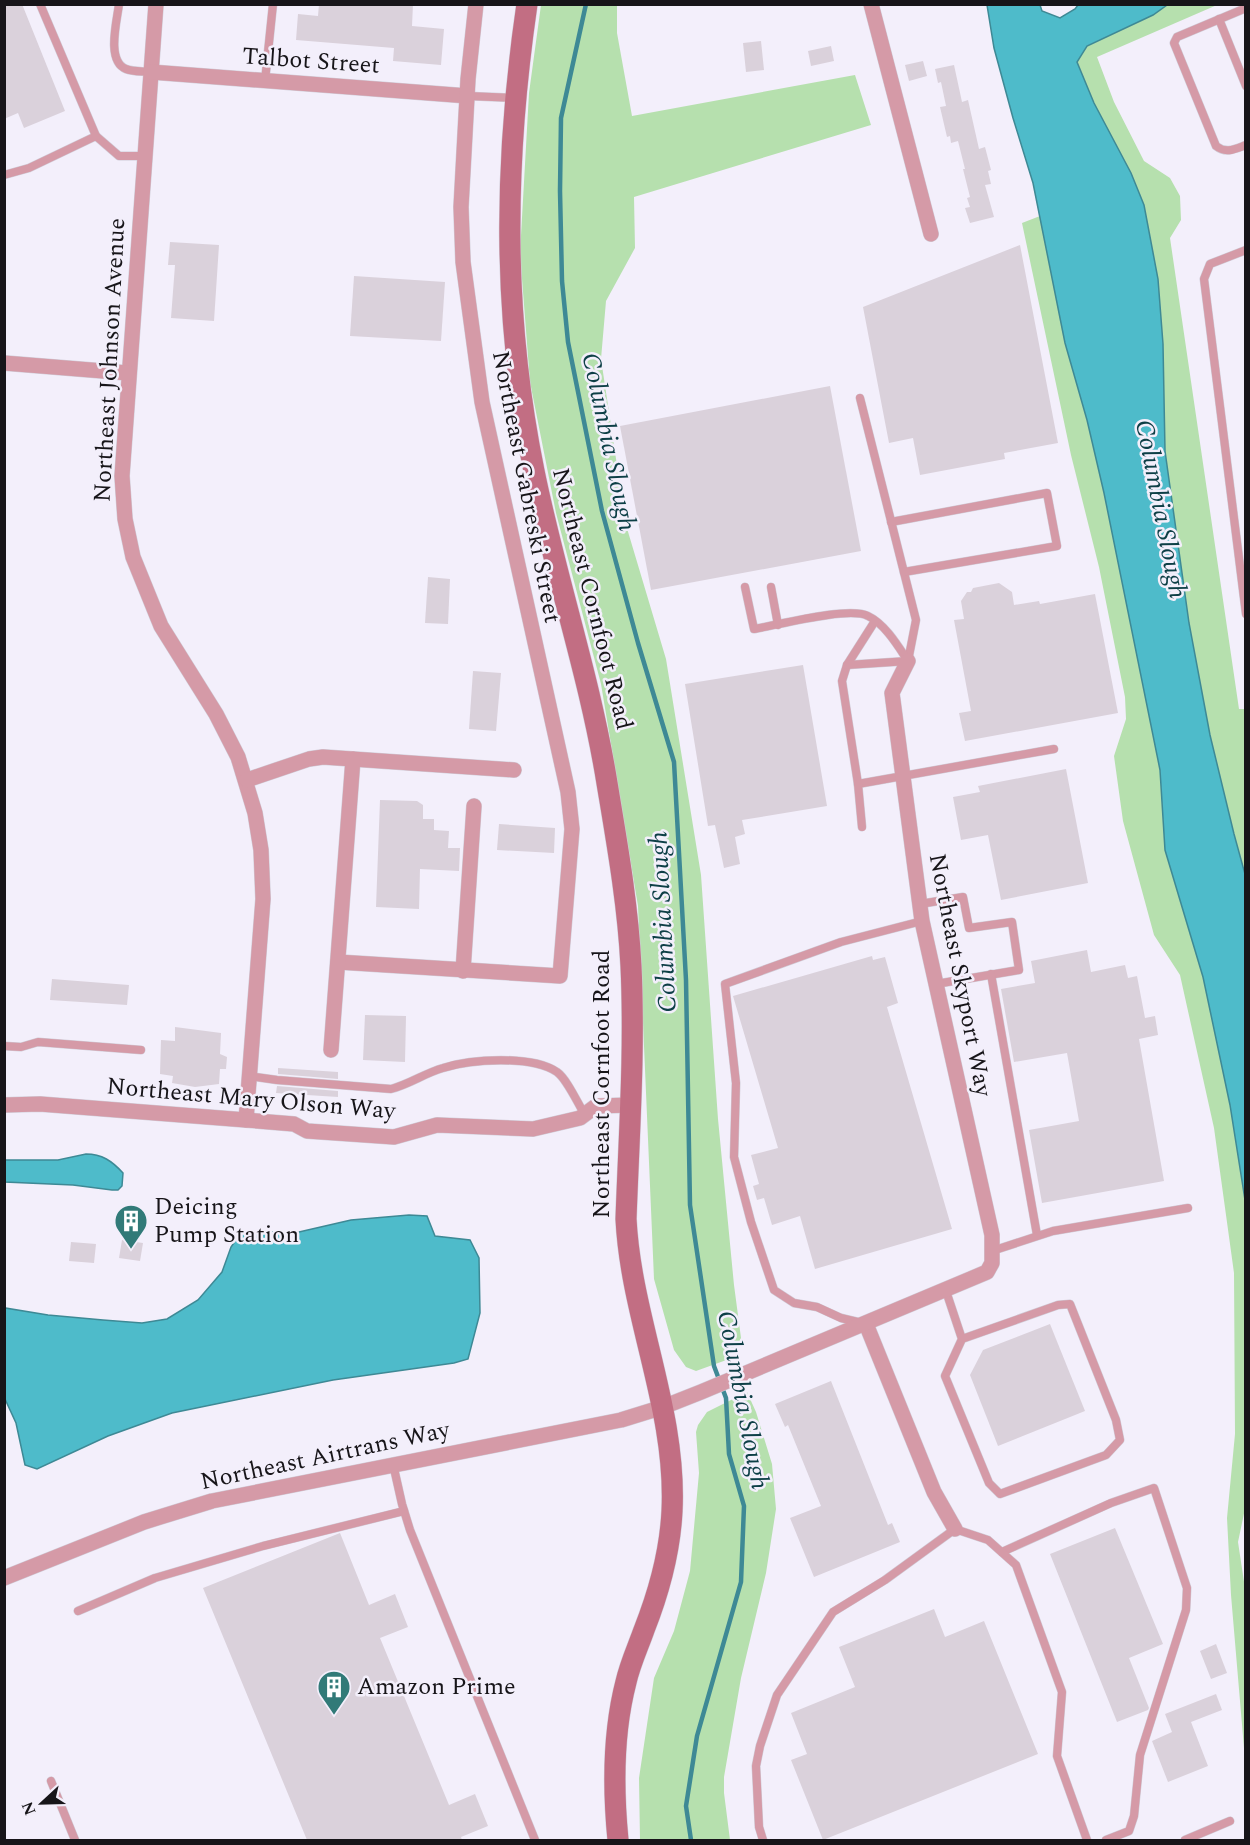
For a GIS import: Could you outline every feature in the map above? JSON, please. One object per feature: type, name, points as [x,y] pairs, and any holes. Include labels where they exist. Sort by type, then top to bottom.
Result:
[{"type":"street","name":"Northeast Johnson Avenue","points":[[156,4],[128,373],[122,476],[125,519],[133,557],[161,626],[216,714],[238,757],[247,780],[255,813],[263,870],[262,910],[246,1120]]},
{"type":"street","name":"Northeast Gabreski Street","points":[[464,971],[560,976],[572,829],[568,792],[482,402],[463,262],[461,207],[476,4]]},
{"type":"street","name":"Northeast Cornfoot Road","points":[[527,4],[514,98],[509,223],[516,351],[536,478],[596,722],[626,913],[631,963],[632,1028],[627,1246],[637,1301],[663,1407],[671,1459],[671,1525],[662,1575],[626,1680],[619,1714],[616,1776],[618,1840]]},
{"type":"street","points":[[871,4],[931,234]]},
{"type":"street","name":"Talbot Street","points":[[151,72],[468,96]]},
{"type":"street","points":[[4,363],[128,373]]},
{"type":"street","name":"Northeast Skyport Way","points":[[908,661],[892,693],[922,921],[992,1235],[992,1257]]},
{"type":"street","points":[[247,780],[309,759],[322,757],[514,771]]},
{"type":"street","points":[[332,1050],[353,759]]},
{"type":"street","points":[[338,962],[464,971],[474,806]]},
{"type":"street","name":"Northeast Mary Olson Way","points":[[4,1105],[40,1104],[246,1120],[294,1124],[308,1131],[394,1137],[437,1125],[533,1130],[580,1118],[596,1106],[631,1105]]},
{"type":"street","name":"Northeast Airtrans Way","points":[[4,1578],[144,1522],[212,1501],[621,1420],[663,1407],[980,1276],[987,1272],[992,1257]]},
{"type":"street","points":[[866,1324],[934,1492],[955,1529]]},
{"type":"lane","points":[[40,4],[96,136],[119,156],[144,156]]},
{"type":"lane","points":[[119,4],[114,52],[118,63],[126,69],[151,72]]},
{"type":"lane","points":[[265,81],[273,4]]},
{"type":"lane","points":[[1245,8],[1177,37],[1174,42],[1216,146],[1220,150],[1230,151],[1245,145]]},
{"type":"lane","points":[[1219,19],[1245,86]]},
{"type":"lane","points":[[468,96],[514,98]]},
{"type":"lane","points":[[4,175],[29,168],[96,136]]},
{"type":"lane","points":[[1245,250],[1210,264],[1204,279],[1245,614]]},
{"type":"lane","points":[[860,398],[916,620],[908,661]]},
{"type":"lane","points":[[891,522],[1047,493],[1057,546],[904,572]]},
{"type":"lane","points":[[745,586],[754,629],[859,612],[870,616],[875,621],[894,641],[908,661]]},
{"type":"lane","points":[[771,587],[778,625]]},
{"type":"lane","points":[[862,827],[858,784],[842,681],[847,665],[875,621]]},
{"type":"lane","points":[[847,665],[908,661]]},
{"type":"lane","points":[[858,784],[1054,749]]},
{"type":"lane","points":[[920,904],[963,897],[969,928],[1012,922],[1019,970],[936,984]]},
{"type":"lane","points":[[866,1324],[842,1318],[817,1307],[794,1303],[774,1290],[751,1222],[734,1157],[736,1083],[725,984],[841,942],[922,921]]},
{"type":"lane","points":[[991,974],[1037,1236]]},
{"type":"lane","points":[[4,1046],[21,1047],[38,1042],[141,1050]]},
{"type":"lane","points":[[249,1076],[391,1089],[443,1068],[485,1061],[527,1061],[558,1072],[585,1115]]},
{"type":"lane","points":[[992,1257],[1037,1236],[1188,1208]]},
{"type":"lane","points":[[946,1290],[962,1339],[945,1376],[989,1484],[1000,1494],[1106,1455],[1120,1440],[1116,1420],[1070,1304],[1058,1305],[962,1339]]},
{"type":"lane","points":[[393,1464],[410,1530],[535,1840]]},
{"type":"lane","points":[[1002,1552],[1111,1503],[1154,1488],[1187,1588],[1186,1610],[1140,1755],[1134,1816],[1129,1831],[1122,1837],[1106,1840]]},
{"type":"lane","points":[[78,1611],[155,1578],[263,1546],[404,1511]]},
{"type":"lane","points":[[764,1840],[759,1827],[756,1766],[760,1746],[777,1695],[833,1612],[885,1580],[955,1529],[988,1540],[1016,1565],[1062,1692],[1057,1756],[1087,1840]]},
{"type":"lane","points":[[51,1781],[75,1840]]},
{"type":"lane","points":[[1185,1840],[1230,1821]]},
{"type":"green space","points":[[541,5],[617,5],[617,33],[632,116],[855,75],[871,125],[634,197],[635,248],[606,301],[601,359],[626,525],[666,659],[701,875],[718,1119],[741,1338],[732,1358],[696,1371],[686,1367],[674,1350],[654,1279],[638,906],[601,684],[556,513],[530,382],[520,253],[529,93]]},
{"type":"green space","points":[[1167,5],[1217,5],[1097,57],[1114,102],[1144,161],[1170,178],[1180,196],[1181,220],[1170,238],[1239,709],[1245,709],[1245,874],[1210,735],[1189,623],[1165,451],[1163,344],[1158,279],[1144,205],[1131,173],[1094,103],[1077,62],[1087,46],[1153,15]]},
{"type":"green space","points":[[1040,216],[1065,343],[1087,420],[1104,493],[1160,770],[1165,850],[1203,977],[1230,1105],[1245,1200],[1246,1504],[1238,1542],[1246,1595],[1245,1760],[1227,1518],[1235,1434],[1234,1273],[1214,1128],[1180,975],[1154,935],[1123,821],[1114,756],[1126,719],[1125,697],[1099,567],[1071,455],[1022,223]]},
{"type":"green space","points":[[747,1392],[756,1412],[772,1464],[776,1509],[766,1573],[741,1678],[724,1777],[730,1840],[640,1840],[639,1778],[654,1678],[674,1631],[690,1571],[699,1473],[696,1432],[707,1412]]},
{"type":"water","points":[[987,5],[1040,5],[1042,11],[1060,18],[1078,5],[1167,5],[1153,15],[1087,46],[1077,62],[1094,103],[1131,173],[1144,205],[1158,279],[1163,344],[1165,451],[1189,623],[1210,735],[1245,874],[1245,1200],[1230,1105],[1203,977],[1165,850],[1160,770],[1104,493],[1087,420],[1065,343],[1033,183],[994,48]]},
{"type":"water","points":[[86,1154],[106,1159],[123,1173],[122,1186],[118,1190],[73,1185],[5,1182],[5,1160],[58,1160]]},
{"type":"water","points":[[409,1215],[427,1216],[435,1236],[470,1240],[479,1258],[480,1313],[468,1359],[454,1363],[333,1380],[172,1413],[108,1436],[37,1469],[25,1465],[16,1423],[5,1399],[5,1308],[48,1315],[142,1323],[167,1319],[198,1300],[222,1272],[231,1247],[240,1234],[299,1232],[351,1220]]},
{"type":"building","points":[[4,4],[22,4],[65,111],[24,128],[18,113],[4,119]]},
{"type":"building","points":[[319,4],[413,4],[412,26],[444,29],[441,65],[393,61],[394,48],[296,40],[298,14],[318,16]]},
{"type":"building","points":[[761,41],[764,70],[746,72],[743,43]]},
{"type":"building","points":[[831,46],[834,61],[811,66],[808,51]]},
{"type":"building","points":[[923,61],[927,76],[909,81],[905,65]]},
{"type":"building","points":[[954,65],[962,102],[968,100],[979,149],[985,147],[991,170],[988,171],[991,184],[985,185],[994,217],[970,223],[965,208],[970,207],[967,198],[970,197],[963,169],[965,169],[958,141],[951,143],[950,136],[947,137],[940,107],[946,106],[941,82],[938,83],[935,69]]},
{"type":"building","points":[[170,242],[219,245],[214,321],[171,318],[175,265],[168,265]]},
{"type":"building","points":[[1020,245],[1058,443],[1004,453],[1005,459],[920,475],[913,438],[889,443],[863,307]]},
{"type":"building","points":[[354,276],[445,282],[441,341],[350,336]]},
{"type":"building","points":[[830,386],[861,551],[651,590],[620,426]]},
{"type":"building","points":[[428,577],[450,579],[448,624],[425,623]]},
{"type":"building","points":[[999,583],[1012,592],[1014,605],[1039,601],[1040,604],[1095,594],[1118,713],[965,741],[959,713],[971,711],[954,620],[964,619],[961,601],[967,592],[971,592],[973,588]]},
{"type":"building","points":[[803,665],[827,806],[742,820],[745,834],[735,837],[740,864],[724,868],[715,825],[708,826],[685,684]]},
{"type":"building","points":[[473,671],[501,673],[496,731],[469,729]]},
{"type":"building","points":[[1066,769],[1088,883],[1001,900],[988,835],[961,840],[953,797],[980,792],[978,786]]},
{"type":"building","points":[[380,800],[417,801],[423,805],[423,819],[434,819],[434,830],[449,831],[448,848],[460,848],[459,871],[420,869],[419,909],[376,907]]},
{"type":"building","points":[[499,824],[555,828],[554,853],[497,850]]},
{"type":"building","points":[[1087,950],[1091,972],[1125,965],[1128,978],[1137,976],[1145,1018],[1155,1016],[1158,1035],[1139,1039],[1164,1181],[1042,1203],[1029,1130],[1079,1121],[1067,1053],[1014,1062],[1001,989],[1035,983],[1031,961]]},
{"type":"building","points":[[872,956],[873,960],[885,957],[898,1003],[887,1007],[952,1229],[815,1269],[800,1216],[772,1225],[764,1198],[757,1200],[753,1186],[759,1184],[751,1155],[778,1148],[733,996]]},
{"type":"building","points":[[52,979],[129,985],[127,1005],[50,1000]]},
{"type":"building","points":[[365,1015],[406,1016],[405,1062],[363,1060]]},
{"type":"building","points":[[175,1027],[221,1033],[220,1054],[227,1057],[226,1069],[220,1069],[219,1084],[195,1087],[172,1083],[173,1076],[160,1074],[161,1040],[175,1041]]},
{"type":"building","points":[[278,1068],[338,1072],[338,1079],[278,1074]]},
{"type":"building","points":[[277,1086],[338,1091],[338,1097],[276,1093]]},
{"type":"building","name":"Deicing Pump Station","points":[[122,1240],[143,1243],[140,1261],[119,1258]]},
{"type":"building","points":[[71,1242],[96,1244],[94,1263],[69,1261]]},
{"type":"building","points":[[1050,1324],[1085,1411],[998,1446],[970,1375],[983,1350]]},
{"type":"building","points":[[831,1381],[888,1525],[892,1523],[900,1542],[814,1577],[790,1518],[821,1506],[788,1425],[785,1427],[775,1404]]},
{"type":"building","points":[[1115,1528],[1163,1644],[1129,1658],[1149,1708],[1117,1722],[1050,1554]]},
{"type":"building","name":"Amazon Prime","points":[[340,1533],[369,1605],[395,1594],[408,1627],[380,1638],[449,1805],[475,1794],[488,1826],[461,1837],[462,1840],[307,1840],[203,1588]]},
{"type":"building","points":[[934,1609],[945,1637],[984,1621],[1038,1754],[823,1840],[791,1760],[807,1754],[791,1713],[855,1687],[839,1647]]},
{"type":"building","points":[[1216,1644],[1227,1673],[1211,1679],[1200,1651]]},
{"type":"building","points":[[1216,1694],[1222,1710],[1191,1722],[1208,1766],[1168,1782],[1152,1741],[1172,1732],[1165,1714]]},
{"type":"waterway","name":"Columbia Slough","points":[[586,4],[561,118],[562,281],[568,342],[602,511],[674,762],[686,980],[690,1205],[714,1366],[726,1398],[729,1454],[744,1506],[741,1582],[697,1736],[686,1806],[691,1840]]},
{"type":"place","name":"Deicing Pump Station","points":[[131,1250]]},
{"type":"place","name":"Amazon Prime","points":[[334,1716]]}]
